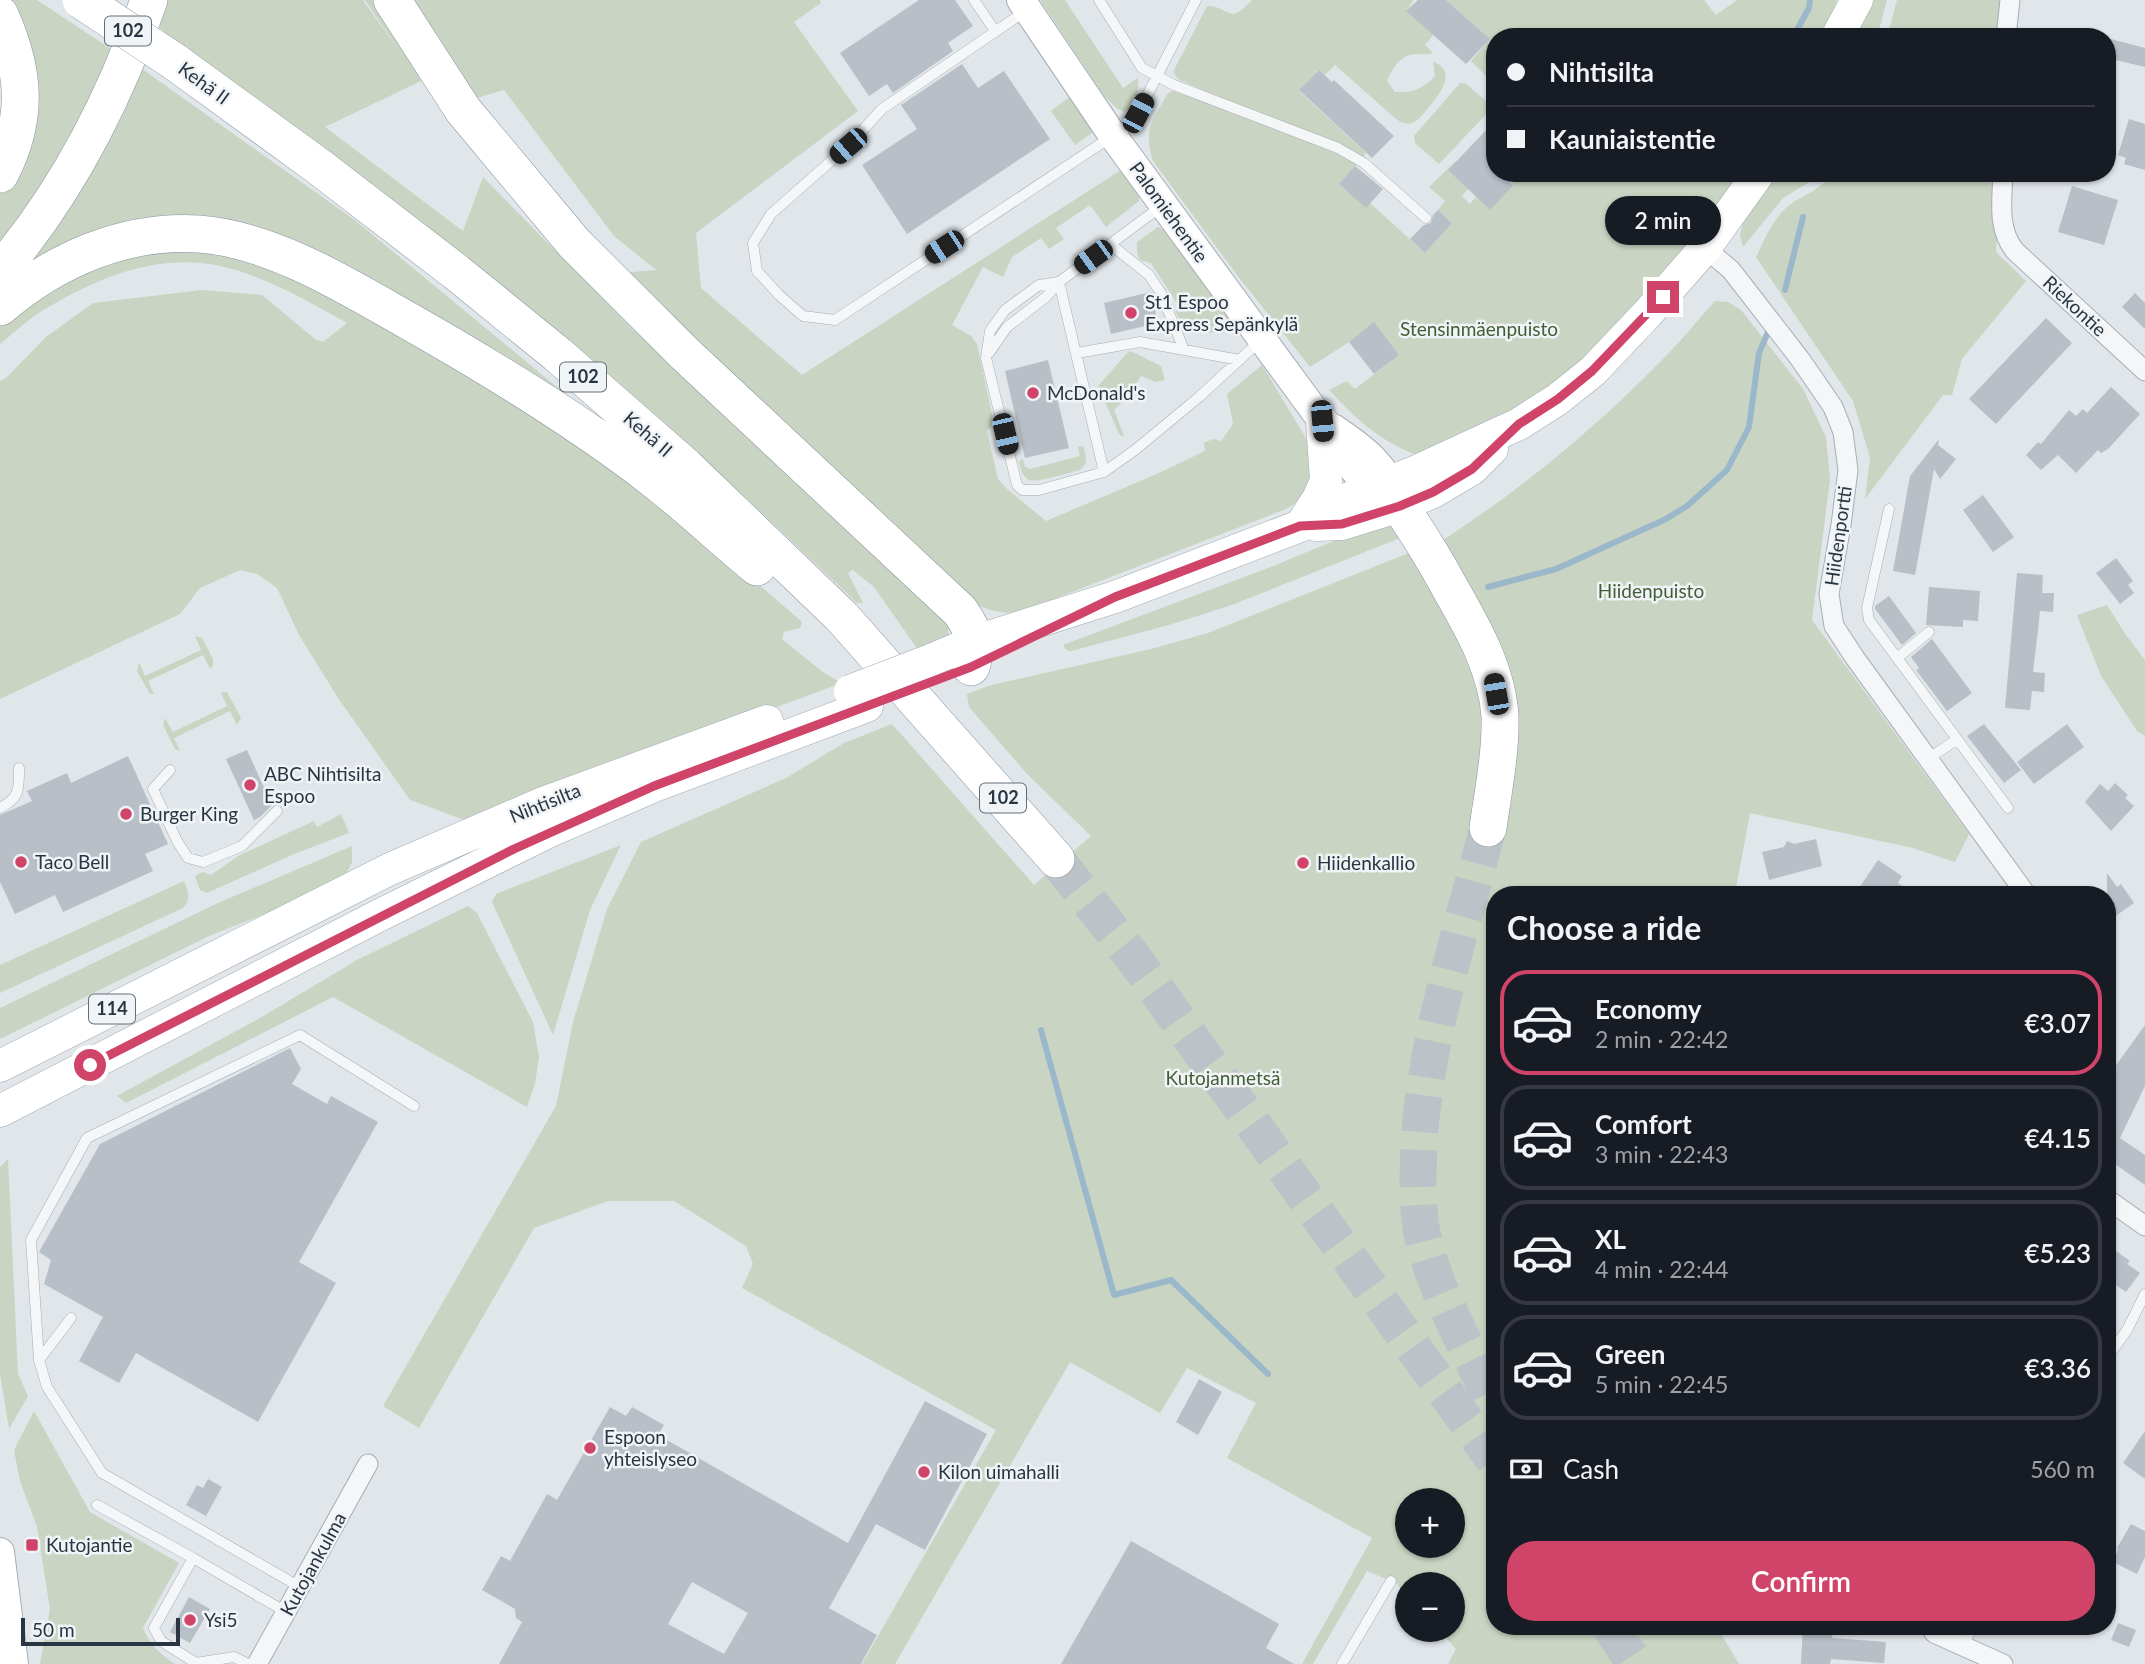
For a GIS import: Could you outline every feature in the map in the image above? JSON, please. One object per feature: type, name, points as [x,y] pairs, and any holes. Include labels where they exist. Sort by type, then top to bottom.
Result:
[{"type":"highway","name":"Kehä II","points":[[81,0],[175,62],[318,166],[456,272],[665,449],[842,617],[1056,859]]},
{"type":"highway","points":[[0,271],[57,194],[85,150],[110,100],[149,0]]},
{"type":"highway","points":[[391,0],[463,110],[574,243],[683,352],[953,604],[969,623],[956,661]]},
{"type":"highway","points":[[0,15],[13,43],[20,73],[20,105],[15,138],[0,174]]},
{"type":"highway","points":[[0,307],[50,271],[94,250],[128,239],[164,234],[200,234],[241,242],[335,278],[460,349],[565,416],[653,478],[951,738]]},
{"type":"highway","points":[[1387,492],[1423,539],[1466,616],[1492,672],[1500,716],[1488,828]]},
{"type":"main road","points":[[1842,28],[1857,0]]},
{"type":"main road","name":"114","points":[[1387,492],[1433,492],[1472,469],[1519,424],[1558,399],[1592,371],[1706,248],[1753,182]]},
{"type":"main road","points":[[1300,526],[1326,481],[1322,421]]},
{"type":"main road","name":"Nihtisilta","points":[[0,1111],[552,830],[859,698],[1115,597],[1300,526],[1342,524],[1387,492]]},
{"type":"main road","name":"Nihtisilta","points":[[0,1066],[417,856],[590,785],[859,698]]},
{"type":"street","points":[[2007,28],[2010,0]]},
{"type":"street","name":"Palomiehentie","points":[[1024,5],[1113,136],[1261,340],[1322,421],[1358,445],[1378,463],[1387,492]]},
{"type":"street","name":"Riekontie","points":[[2003,182],[2001,225],[2006,240],[2145,371]]},
{"type":"street","name":"Hiidenportti","points":[[1706,248],[1731,270],[1800,359],[1833,407],[1843,432],[1848,470],[1829,594],[1834,626],[2020,886]]},
{"type":"street","points":[[2116,1205],[2145,1226]]},
{"type":"street","name":"Kutojankulma","points":[[257,1664],[368,1464]]},
{"type":"street","points":[[0,1552],[14,1664]]},
{"type":"street","points":[[1939,1635],[1991,1662]]},
{"type":"lane","points":[[974,0],[995,31]]},
{"type":"lane","points":[[1099,0],[1142,68],[1217,103],[1338,148],[1364,163],[1426,218]]},
{"type":"lane","points":[[1024,5],[995,31],[882,109],[848,146],[771,214],[753,243],[757,271],[803,316],[835,320],[1129,125],[1158,76],[1196,0]]},
{"type":"lane","points":[[1163,205],[1059,282],[1039,285],[1005,310],[990,331],[986,358],[1017,485],[1022,490],[1039,491],[1104,472],[1135,450],[1261,340]]},
{"type":"lane","points":[[1110,244],[1149,275],[1161,293],[1184,350]]},
{"type":"lane","points":[[1059,282],[1104,472]]},
{"type":"lane","points":[[1077,353],[1140,342],[1240,360]]},
{"type":"lane","points":[[1889,509],[1867,608],[1869,620],[2008,808]]},
{"type":"lane","points":[[1897,658],[1929,632]]},
{"type":"lane","points":[[1928,759],[1956,740]]},
{"type":"lane","points":[[0,808],[12,802],[19,788],[19,768]]},
{"type":"lane","points":[[170,770],[153,789],[177,841],[188,858],[203,862],[242,846],[276,811]]},
{"type":"lane","points":[[300,1587],[102,1473],[47,1387],[39,1360],[31,1240],[87,1139],[300,1035],[414,1106]]},
{"type":"lane","points":[[2116,1344],[2145,1294]]},
{"type":"lane","points":[[39,1360],[71,1318]]},
{"type":"lane","points":[[97,1505],[286,1612]]},
{"type":"lane","points":[[193,1558],[154,1628],[161,1641],[196,1663],[234,1657],[248,1664]]},
{"type":"lane","points":[[1342,1664],[1391,1581]]},
{"type":"lane","points":[[1964,1646],[1968,1635]]},
{"type":"green space","points":[[7,0],[37,0],[123,57],[0,259],[0,189]]},
{"type":"green space","points":[[162,0],[363,0],[402,55],[365,0],[384,0],[421,81],[325,127],[463,231],[483,177],[632,329],[805,480],[948,623],[949,637],[924,652],[916,647],[874,587],[853,570],[848,573],[863,603],[857,603],[693,449],[566,337],[365,180],[155,24]]},
{"type":"green space","points":[[412,0],[820,0],[821,3],[794,22],[858,111],[696,233],[701,288],[802,375],[1121,170],[1139,195],[1139,201],[1106,227],[1090,205],[1056,228],[1064,239],[1049,249],[1041,238],[1012,257],[1003,277],[983,267],[952,325],[971,336],[977,344],[994,424],[987,431],[998,479],[1046,521],[1159,473],[1205,451],[1204,443],[1213,439],[1221,441],[1233,424],[1227,394],[1262,365],[1316,455],[1312,483],[1299,501],[1286,509],[1018,613],[993,610],[970,601],[620,273],[656,270],[614,236],[504,90],[477,98]]},
{"type":"green space","points":[[1040,0],[1065,0],[1123,88],[1138,78],[1136,98],[1132,106],[1124,112],[1105,97]]},
{"type":"green space","points":[[1252,0],[1413,0],[1407,11],[1433,35],[1425,45],[1433,53],[1411,55],[1402,59],[1394,67],[1387,81],[1395,92],[1417,89],[1435,76],[1433,62],[1440,66],[1446,77],[1442,90],[1419,118],[1412,123],[1406,123],[1396,119],[1335,65],[1325,75],[1318,70],[1299,91],[1366,153],[1362,159],[1178,79],[1173,72],[1207,6],[1233,14]]},
{"type":"green space","points":[[1446,0],[1704,0],[1716,15],[1737,0],[1837,0],[1827,28],[1486,28],[1486,35]]},
{"type":"green space","points":[[1873,0],[1887,0],[1879,28],[1858,28]]},
{"type":"green space","points":[[1897,0],[2006,0],[2001,28],[1889,28]]},
{"type":"green space","points":[[1486,44],[1486,76],[1471,61]]},
{"type":"green space","points":[[138,66],[356,221],[631,451],[225,222],[0,289]]},
{"type":"green space","points":[[1460,83],[1465,83],[1486,101],[1486,114],[1439,164],[1415,143],[1414,136]]},
{"type":"green space","name":"Stensinmäenpuisto","points":[[1172,91],[1242,115],[1357,164],[1340,183],[1370,203],[1425,253],[1452,223],[1438,210],[1445,201],[1429,187],[1456,161],[1461,165],[1453,174],[1468,189],[1462,196],[1470,204],[1476,197],[1490,210],[1513,186],[1509,182],[1737,182],[1657,285],[1582,360],[1516,411],[1423,457],[1383,438],[1350,412],[1329,390],[1347,381],[1355,389],[1399,355],[1374,323],[1310,367],[1237,275],[1153,161],[1149,133],[1153,119],[1167,94]]},
{"type":"green space","points":[[1071,96],[1095,131],[1075,145],[1051,111]]},
{"type":"green space","points":[[1769,182],[1810,182],[1783,198],[1743,247],[1740,235],[1743,223]]},
{"type":"green space","points":[[1825,182],[2000,182],[1996,252],[2026,281],[1962,359],[1952,395],[1943,395],[1865,499],[1870,457],[1853,401],[1756,257],[1779,215]]},
{"type":"green space","points":[[1158,227],[1165,230],[1234,322],[1234,328],[1230,331],[1197,334],[1186,330],[1176,313],[1178,305],[1151,263],[1140,260],[1137,252],[1137,242]]},
{"type":"green space","points":[[147,248],[224,248],[288,267],[538,413],[734,563],[802,622],[800,628],[784,632],[782,639],[824,673],[842,683],[750,717],[676,737],[465,820],[410,800],[338,698],[299,635],[277,588],[257,574],[240,570],[200,588],[180,614],[0,699],[0,381],[46,337],[93,303],[202,290],[262,295],[315,339],[323,342],[347,323],[285,290],[237,270],[196,263],[173,263],[127,271],[83,288],[36,315],[0,344],[0,324],[91,263]]},
{"type":"green space","name":"Kutojanmetsä","points":[[1715,301],[1728,302],[1741,310],[1803,389],[1826,437],[1830,480],[1812,620],[1969,834],[1955,862],[1913,848],[1750,813],[1736,886],[1486,886],[1486,1635],[1721,1635],[1739,1664],[1448,1664],[1456,1649],[1450,1642],[1465,1642],[1465,1572],[1395,1572],[1395,1583],[1367,1571],[1313,1664],[1302,1664],[1372,1538],[1227,1458],[1256,1403],[1187,1368],[1160,1413],[1070,1362],[895,1664],[862,1664],[996,1430],[742,1288],[753,1264],[746,1246],[674,1201],[608,1201],[534,1228],[419,1428],[383,1406],[556,1106],[573,1022],[607,909],[641,842],[786,778],[844,743],[892,724],[1034,885],[1091,836],[1027,774],[969,707],[967,694],[991,685],[1151,649],[1208,633],[1414,551],[1463,638],[1510,782],[1440,542],[1526,481],[1632,390]]},
{"type":"green space","points":[[1131,351],[1161,366],[1165,380],[1156,382],[1141,376],[1127,398],[1114,410],[1122,436],[1098,386]]},
{"type":"green space","points":[[1083,446],[1086,462],[1080,470],[1033,481],[1027,479],[1022,472],[1019,461],[1023,459],[1025,467],[1030,469],[1080,456],[1078,447]]},
{"type":"green space","points":[[1384,520],[1392,522],[1400,538],[1232,605],[1071,651],[1066,650],[1063,645],[1271,567]]},
{"type":"green space","points":[[2107,605],[2145,660],[2145,736],[2137,731],[2101,676],[2077,615]]},
{"type":"green space","points":[[195,636],[202,638],[213,659],[213,666],[210,669],[203,655],[148,681],[154,694],[150,694],[137,671],[139,662],[145,676],[201,650]]},
{"type":"green space","points":[[227,692],[241,718],[237,725],[230,711],[174,738],[180,751],[175,749],[163,725],[165,718],[173,732],[227,706],[221,693]]},
{"type":"green space","points":[[341,814],[349,833],[207,893],[200,890],[195,876],[203,872],[211,875],[238,856],[314,821],[317,827]]},
{"type":"green space","points":[[621,845],[590,910],[553,1035],[492,902],[496,894]]},
{"type":"green space","points":[[352,846],[352,862],[344,878],[327,890],[211,935],[0,1039],[0,1008],[218,903]]},
{"type":"green space","points":[[184,881],[188,898],[183,908],[0,993],[0,965]]},
{"type":"green space","points":[[468,906],[477,913],[533,1022],[539,1057],[535,1083],[527,1107],[333,997],[126,1103],[117,1096],[260,1018],[357,960]]},
{"type":"green space","points":[[8,1159],[18,1374],[28,1396],[9,1429],[0,1373],[0,1167]]},
{"type":"green space","points":[[34,1411],[90,1512],[179,1563],[143,1628],[156,1649],[175,1664],[40,1664],[50,1609],[37,1527],[20,1481],[14,1450]]},
{"type":"building","points":[[919,0],[955,0],[973,26],[948,43],[953,51],[893,93],[887,84],[869,96],[840,53]]},
{"type":"building","points":[[1418,0],[1446,0],[1486,35],[1486,43],[1466,64],[1406,11]]},
{"type":"building","points":[[2116,40],[2145,48],[2145,67],[2116,60]]},
{"type":"building","points":[[962,64],[978,88],[1004,71],[1050,139],[907,234],[862,165],[917,129],[901,105]]},
{"type":"building","points":[[1319,70],[1332,82],[1334,80],[1394,136],[1372,158],[1299,90]]},
{"type":"building","points":[[2129,119],[2145,124],[2145,170],[2124,164],[2126,158],[2118,155]]},
{"type":"building","points":[[1486,130],[1486,182],[1509,182],[1513,186],[1490,210],[1448,170]]},
{"type":"building","points":[[1355,166],[1383,189],[1366,208],[1339,184]]},
{"type":"building","points":[[2072,186],[2118,200],[2104,245],[2058,232]]},
{"type":"building","points":[[1438,210],[1452,223],[1425,253],[1410,239],[1424,225],[1431,223]]},
{"type":"building","name":"St1 Espoo Express Sepänkylä","points":[[1151,292],[1158,323],[1111,334],[1104,303]]},
{"type":"building","points":[[2135,293],[2145,303],[2145,329],[2122,307]]},
{"type":"building","points":[[2046,318],[2072,343],[1996,424],[1969,399]]},
{"type":"building","points":[[1374,322],[1399,355],[1374,374],[1349,342]]},
{"type":"building","name":"McDonald's","points":[[1048,360],[1069,448],[1025,458],[1005,371]]},
{"type":"building","points":[[2111,387],[2140,414],[2108,449],[2101,453],[2098,450],[2076,473],[2058,455],[2041,470],[2026,455],[2038,442],[2041,444],[2069,410],[2076,416],[2083,409],[2087,413]]},
{"type":"building","points":[[1939,439],[1938,445],[1956,459],[1940,479],[1934,469],[1915,575],[1893,571],[1910,476]]},
{"type":"building","points":[[1983,495],[2014,537],[1993,552],[1963,510]]},
{"type":"building","points":[[2116,558],[2133,581],[2128,585],[2134,593],[2120,604],[2096,573]]},
{"type":"building","points":[[2017,573],[2043,575],[2042,593],[2054,593],[2053,612],[2040,611],[2033,672],[2045,673],[2044,692],[2032,691],[2030,710],[2005,708]]},
{"type":"building","points":[[1929,587],[1980,591],[1978,621],[1963,620],[1963,627],[1926,625]]},
{"type":"building","points":[[1889,596],[1916,633],[1902,645],[1875,609],[1875,606]]},
{"type":"building","points":[[1932,639],[1972,693],[1947,711],[1916,670],[1919,668],[1911,657]]},
{"type":"building","points":[[1984,724],[2021,770],[2004,783],[1967,736]]},
{"type":"building","points":[[2067,724],[2084,747],[2034,784],[2017,762]]},
{"type":"building","name":"ABC Nihtisilta Espoo","points":[[247,750],[272,805],[254,820],[226,759]]},
{"type":"building","points":[[128,756],[168,844],[145,854],[153,871],[63,912],[55,895],[15,914],[0,882],[0,815],[32,801],[27,791],[67,773],[71,783]]},
{"type":"building","points":[[2115,783],[2128,795],[2125,798],[2134,806],[2111,831],[2085,802],[2100,784],[2108,791]]},
{"type":"building","points":[[1816,839],[1822,866],[1769,880],[1762,852],[1784,847],[1787,841],[1794,844]]},
{"type":"building","points":[[1878,860],[1902,876],[1898,883],[1902,886],[1860,886]]},
{"type":"building","points":[[2107,873],[2117,887],[2121,884],[2134,903],[2116,916],[2116,886],[2107,886]]},
{"type":"building","points":[[2145,1025],[2145,1086],[2120,1138],[2145,1155],[2145,1185],[2116,1165],[2116,1065]]},
{"type":"building","points":[[290,1048],[301,1069],[292,1084],[327,1104],[331,1096],[378,1122],[299,1262],[336,1283],[258,1422],[136,1353],[119,1383],[79,1361],[103,1317],[44,1284],[51,1260],[39,1252],[100,1144]]},
{"type":"building","points":[[2116,1251],[2130,1261],[2127,1264],[2140,1273],[2126,1292],[2116,1285]]},
{"type":"building","points":[[1199,1379],[1222,1392],[1198,1435],[1176,1422]]},
{"type":"building","points":[[925,1401],[987,1434],[925,1550],[876,1524],[829,1608],[877,1635],[861,1664],[499,1664],[522,1622],[516,1618],[515,1609],[482,1590],[501,1556],[510,1561],[547,1494],[557,1500],[610,1407],[626,1416],[632,1407],[664,1425],[658,1435],[848,1543]],"holes":[[[692,1582],[748,1613],[724,1654],[668,1624]]]},
{"type":"building","points":[[2145,1431],[2145,1479],[2123,1463]]},
{"type":"building","points":[[208,1479],[222,1487],[206,1516],[186,1505],[197,1485],[203,1488]]},
{"type":"building","points":[[2131,1524],[2145,1531],[2145,1557],[2137,1574],[2116,1564],[2117,1548]]},
{"type":"building","points":[[1131,1541],[1279,1624],[1266,1648],[1294,1664],[1061,1664]]},
{"type":"building","name":"Ysi5","points":[[189,1597],[210,1609],[190,1643],[170,1632]]},
{"type":"building","points":[[2118,1623],[2136,1630],[2129,1647],[2111,1640],[2116,1635]]},
{"type":"building","points":[[1803,1635],[1832,1635],[1832,1638],[1886,1642],[1884,1663],[1831,1659],[1830,1664],[1801,1664]]},
{"type":"waterway","points":[[1798,28],[1809,8],[1810,0]]},
{"type":"waterway","points":[[1785,290],[1803,217]]},
{"type":"waterway","points":[[1488,587],[1556,569],[1666,519],[1687,506],[1727,470],[1749,427],[1759,353],[1768,332]]},
{"type":"waterway","points":[[1041,1030],[1114,1295],[1171,1280],[1268,1374]]},
{"type":"tunnel","points":[[1486,1388],[1452,1318],[1426,1250],[1421,1228],[1418,1185],[1419,1143],[1429,1063],[1446,984],[1488,828]]},
{"type":"tunnel","points":[[1056,859],[1135,960],[1486,1449]]},
{"type":"tunnel","points":[[1616,1635],[1635,1664]]},
{"type":"place","name":"St1 Espoo Express Sepänkylä","points":[[1131,313]]},
{"type":"place","name":"McDonald's","points":[[1033,393]]},
{"type":"place","name":"ABC Nihtisilta Espoo","points":[[250,785]]},
{"type":"place","name":"Burger King","points":[[126,814]]},
{"type":"place","name":"Taco Bell","points":[[21,862]]},
{"type":"place","name":"Hiidenkallio","points":[[1303,863]]},
{"type":"place","name":"Espoon yhteislyseo","points":[[590,1448]]},
{"type":"place","name":"Kilon uimahalli","points":[[924,1472]]},
{"type":"place","name":"Kutojantie","points":[[32,1545]]},
{"type":"place","name":"Ysi5","points":[[190,1620]]},
{"type":"route","points":[[90,1065],[552,830],[654,786],[971,667],[1115,597],[1300,526],[1342,524],[1400,506],[1433,492],[1472,469],[1519,424],[1558,399],[1592,371],[1663,297]]},
{"type":"park label","name":"Hiidenpuisto","points":[[1651,591]]}]
